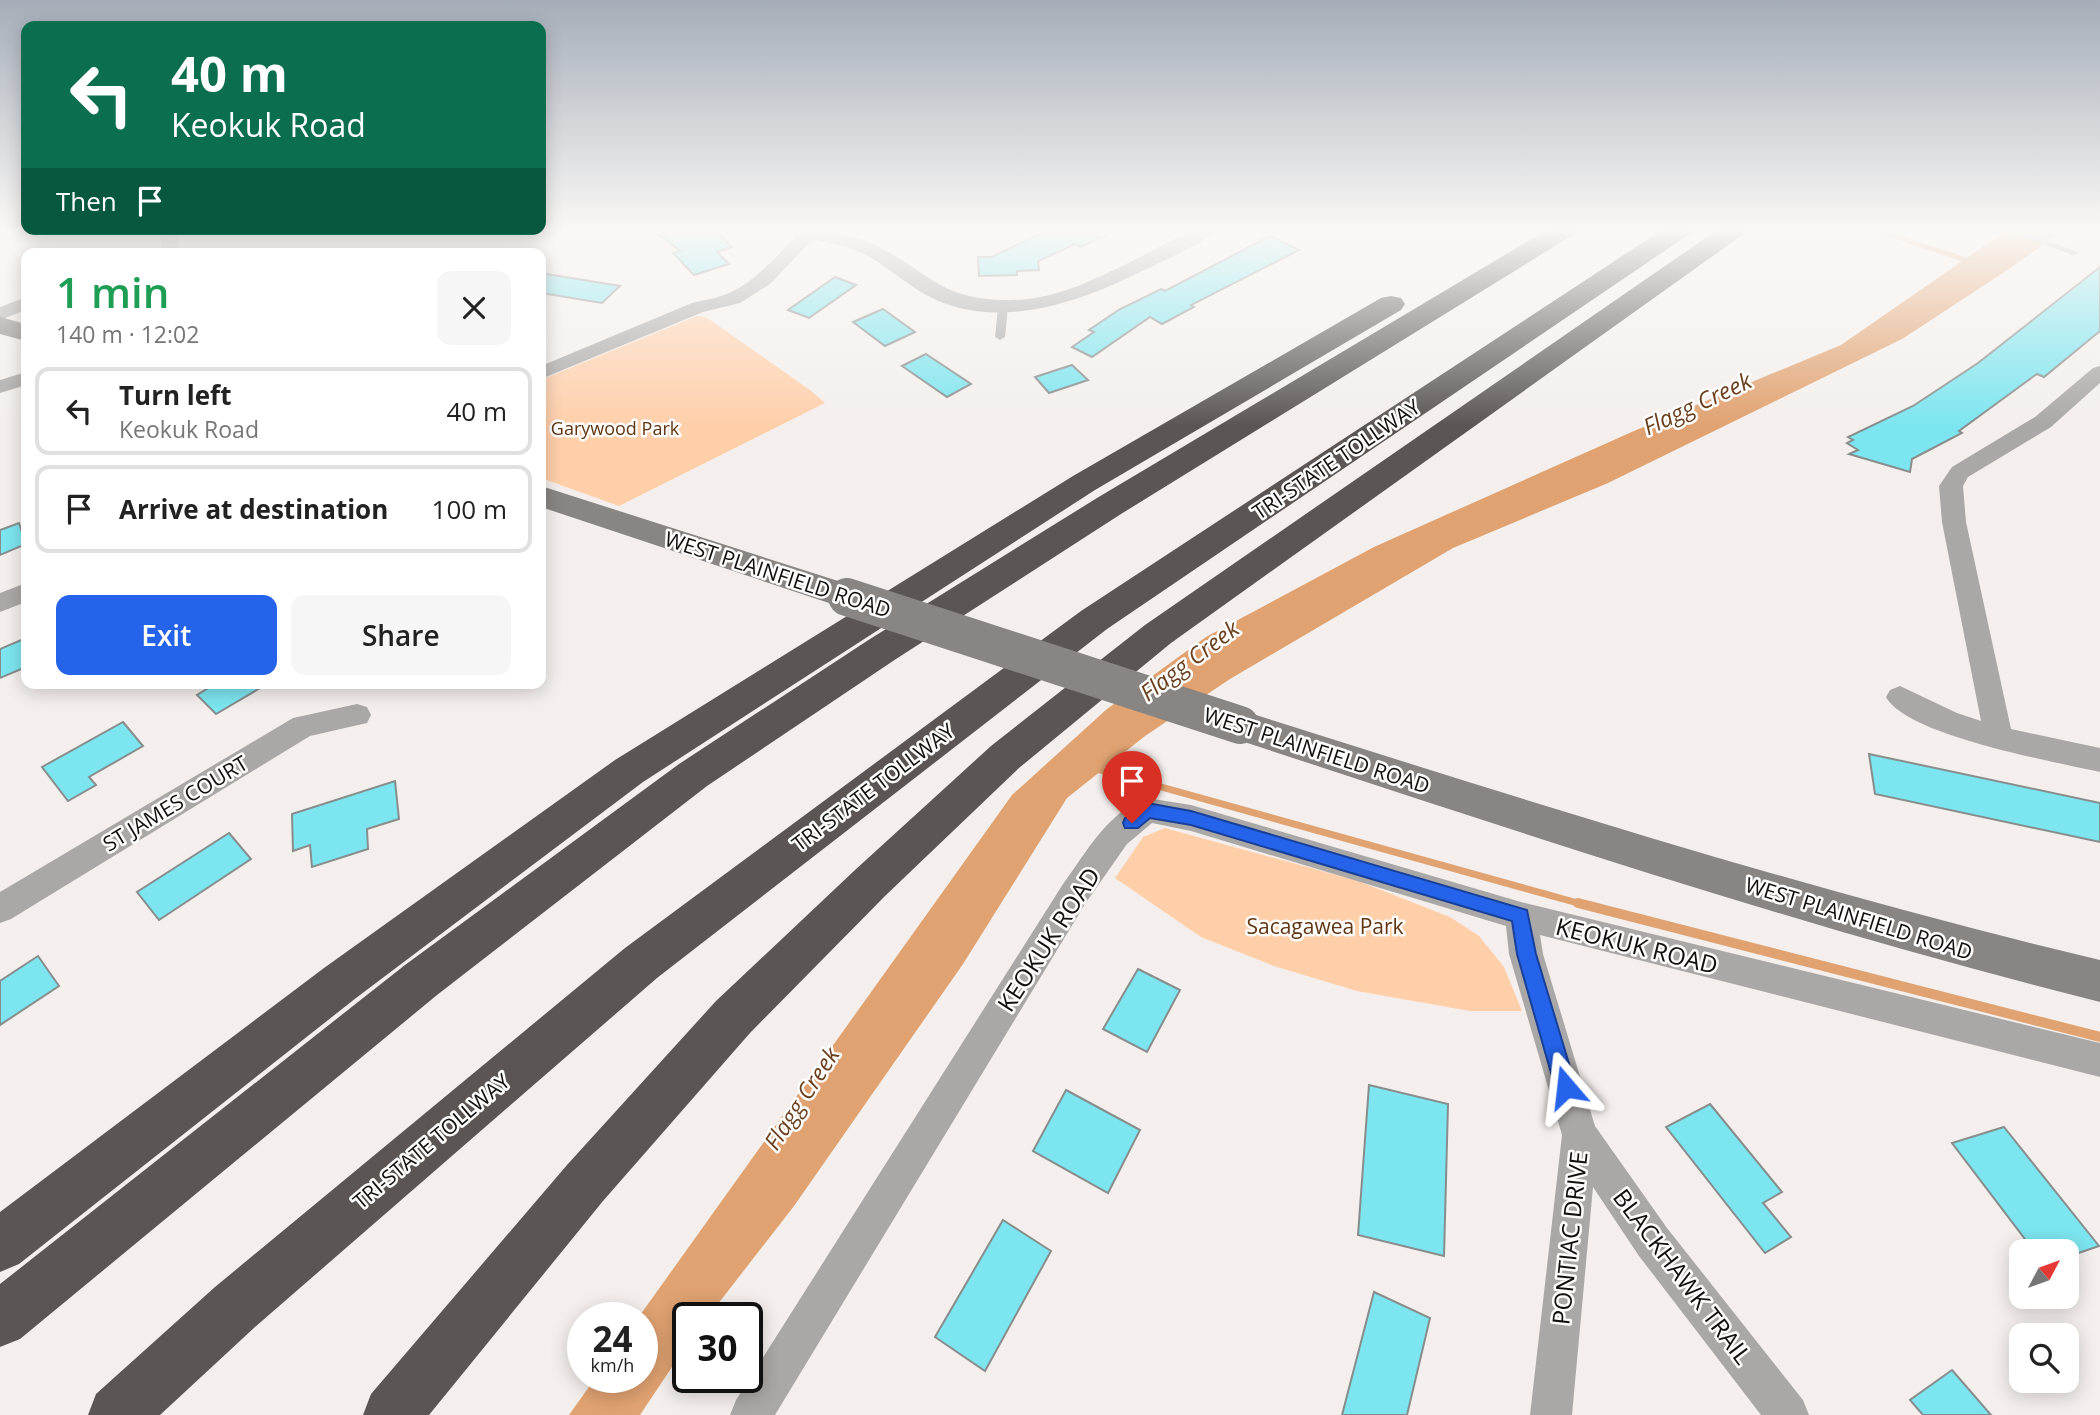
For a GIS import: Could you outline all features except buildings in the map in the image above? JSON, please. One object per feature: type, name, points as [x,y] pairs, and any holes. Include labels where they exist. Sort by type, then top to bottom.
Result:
[{"type":"highway","points":[[0,1245],[340,983],[629,771],[1084,483],[1406,294]]},
{"type":"highway","points":[[0,1319],[421,980],[693,775],[883,649],[1109,506],[1458,294]]},
{"type":"highway","name":"TRI-STATE TOLLWAY","points":[[117,1415],[297,1254],[641,963],[1094,620],[1583,294]]},
{"type":"highway","points":[[392,1415],[585,1183],[733,1017],[870,883],[1005,757],[1158,634],[1642,294]]},
{"type":"highway","points":[[1158,634],[1215,617],[1417,481],[1675,294]]},
{"type":"main road","points":[[0,325],[21,331]]},
{"type":"main road","name":"WEST PLAINFIELD ROAD","points":[[546,498],[1606,843],[1982,954],[2100,981]]},
{"type":"street","points":[[546,371],[699,307],[716,306],[741,294]]},
{"type":"street","points":[[939,294],[976,305],[1003,307],[1039,303],[1070,294]]},
{"type":"street","points":[[0,314],[21,305]]},
{"type":"street","points":[[1998,736],[1954,522],[1951,485],[1960,472],[1972,463],[2043,422],[2100,372]]},
{"type":"street","points":[[0,387],[21,380]]},
{"type":"street","points":[[0,603],[21,594]]},
{"type":"street","points":[[1900,697],[1925,713],[1955,726],[2100,760]]},
{"type":"street","name":"ST JAMES COURT","points":[[0,909],[303,726],[358,715]]},
{"type":"street","name":"KEOKUK ROAD","points":[[751,1415],[1073,894],[1116,835],[1147,810],[1191,818],[1521,916],[2100,1060]]},
{"type":"street","name":"PONTIAC DRIVE","points":[[1521,916],[1526,954],[1580,1135],[1551,1415]]},
{"type":"street","name":"BLACKHAWK TRAIL","points":[[1580,1135],[1653,1242],[1788,1415]]},
{"type":"lane","points":[[1000,337],[1003,307]]},
{"type":"green space","name":"Garywood Park","points":[[697,316],[706,317],[825,403],[619,506],[546,480],[546,378]]},
{"type":"green space","name":"Sacagawea Park","points":[[1165,828],[1358,881],[1450,917],[1479,936],[1504,967],[1522,1011],[1470,1011],[1357,991],[1274,966],[1201,937],[1115,878],[1143,837]]},
{"type":"water","name":"Flagg Creek","points":[[1915,294],[1971,294],[1902,339],[1608,483],[1453,548],[1230,679],[1145,736],[1067,798],[963,964],[794,1206],[719,1302],[672,1302],[672,1367],[658,1388],[658,1302],[649,1302],[1012,795],[1107,709],[1206,637],[1374,547],[1634,431],[1841,345]]},
{"type":"water","points":[[585,1393],[655,1393],[640,1415],[569,1415]]},
{"type":"waterway","points":[[1093,768],[1585,905]]},
{"type":"waterway","points":[[1578,903],[2100,1037]]},
{"type":"route","points":[[1132,823],[1147,810],[1191,818],[1521,916],[1526,954],[1566,1087]]}]
